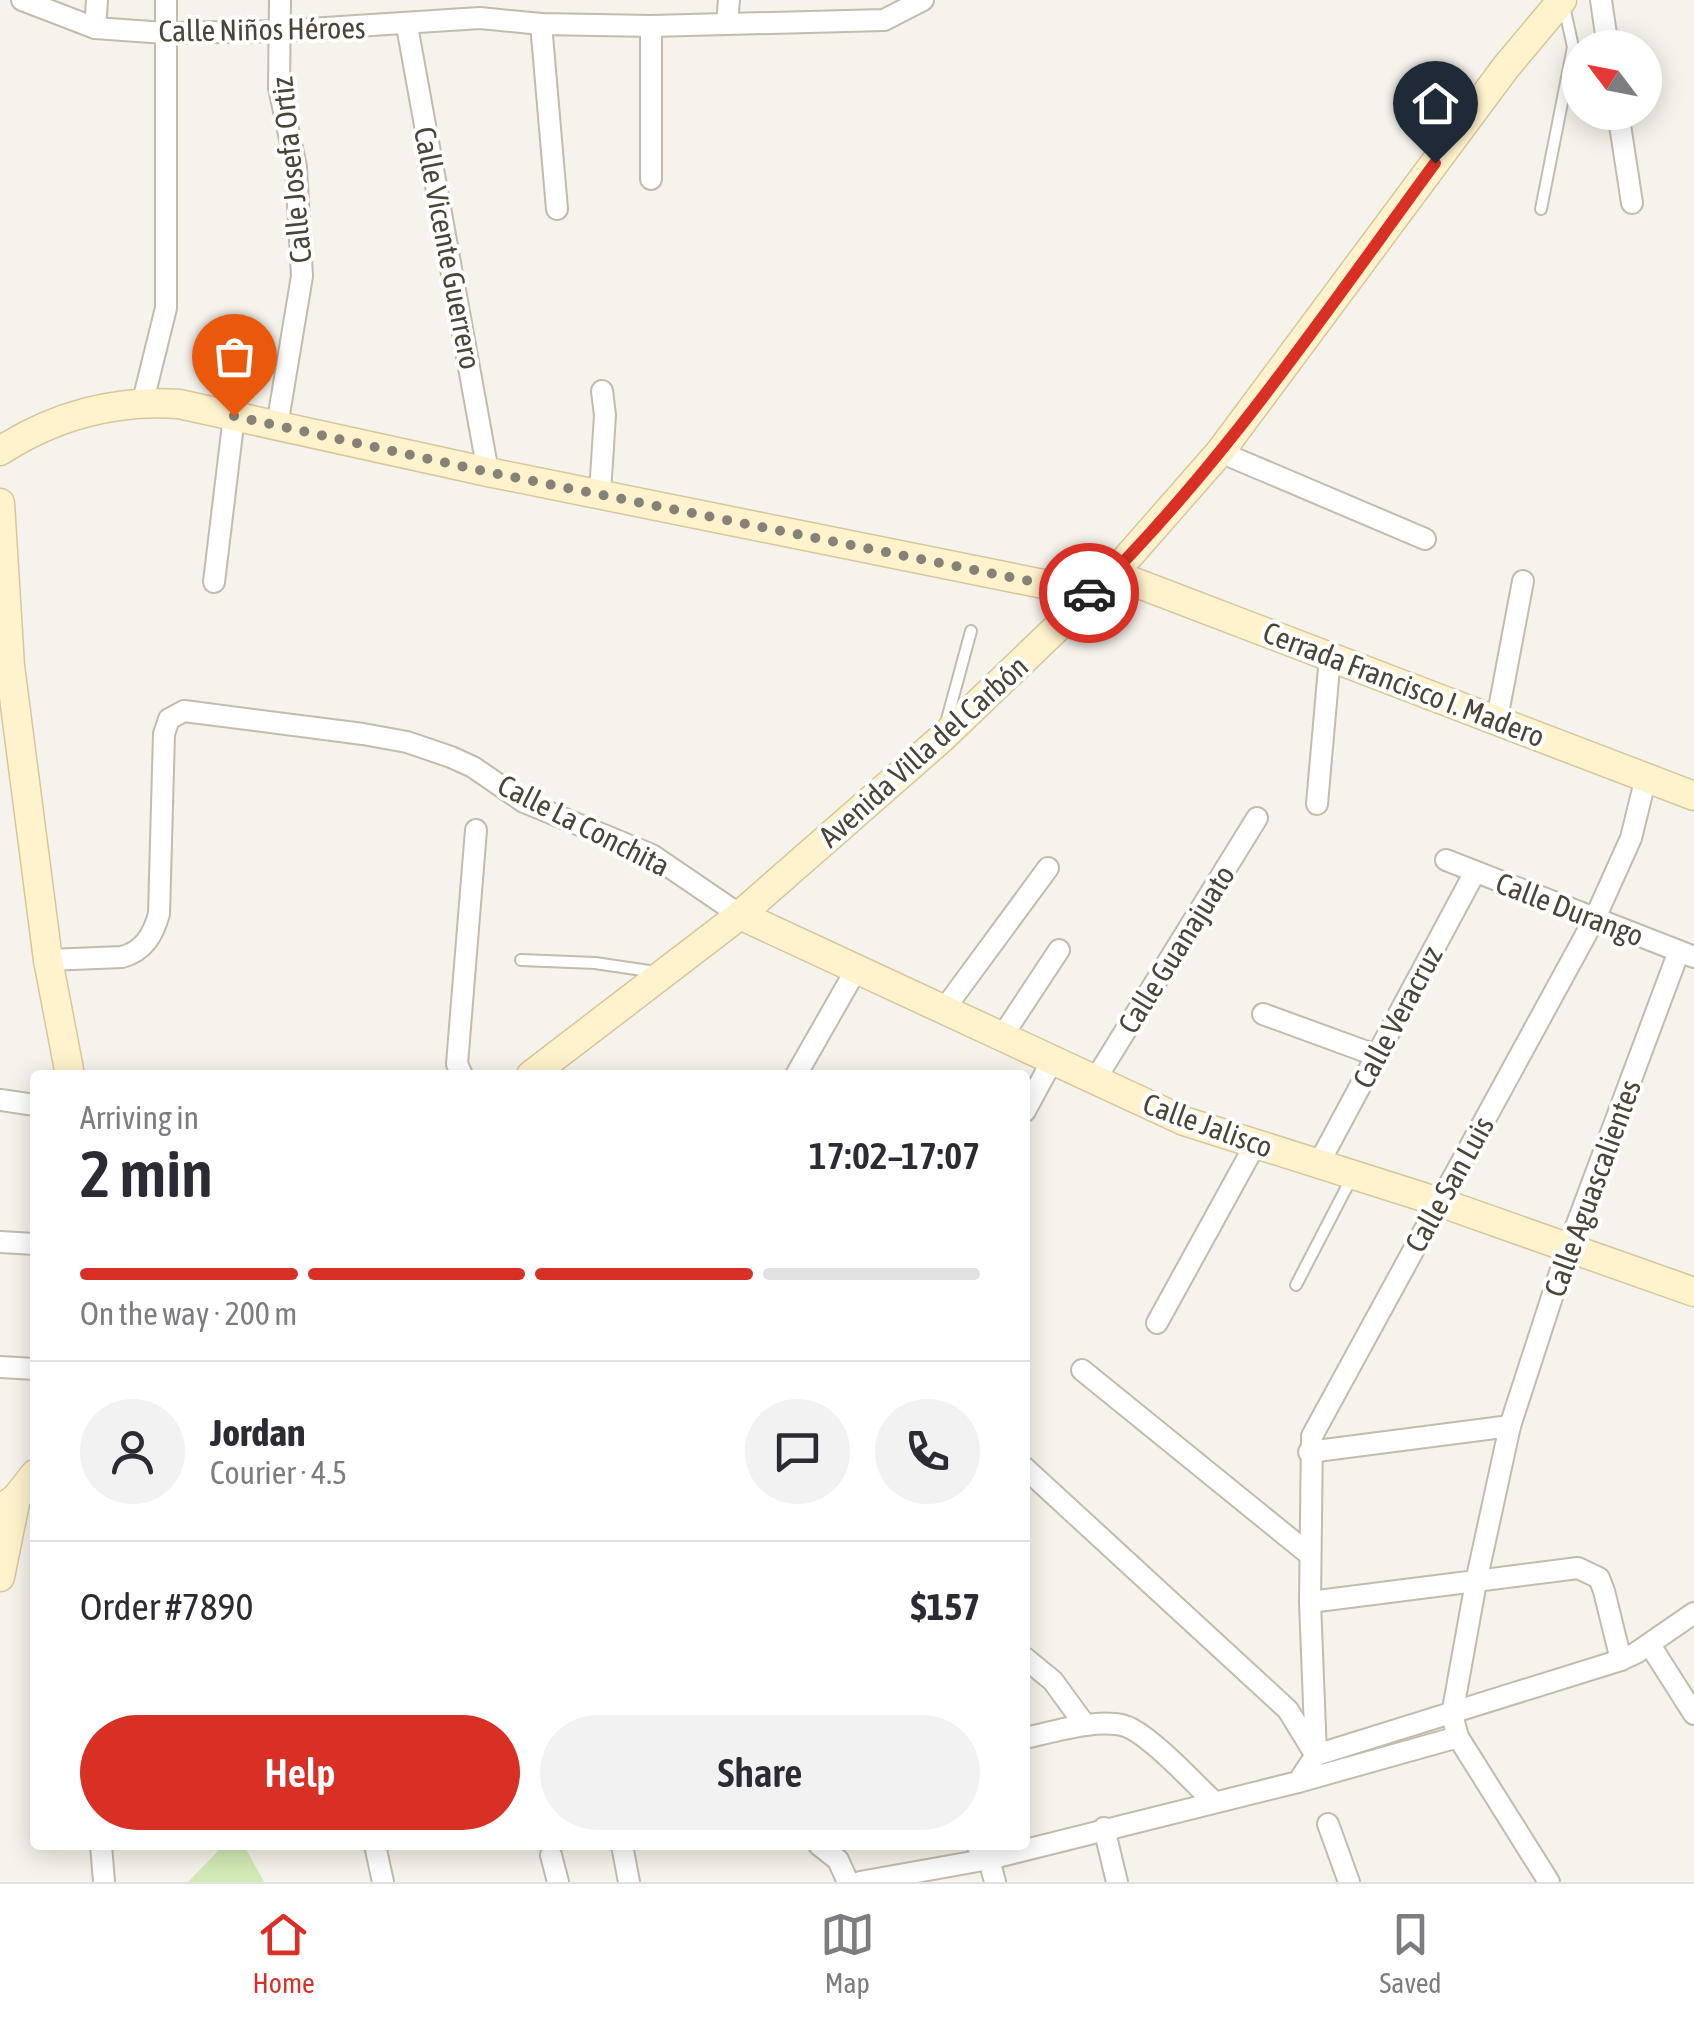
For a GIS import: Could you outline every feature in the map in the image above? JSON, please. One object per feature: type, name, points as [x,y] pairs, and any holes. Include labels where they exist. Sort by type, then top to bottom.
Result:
[{"type":"street","name":"Calle Niños Héroes","points":[[22,0],[95,28],[165,32],[406,26],[480,9],[542,24],[650,26],[884,20],[922,0]]},
{"type":"street","points":[[95,28],[97,0]]},
{"type":"street","points":[[144,401],[166,308],[166,0]]},
{"type":"street","name":"Calle Josefa Ortiz","points":[[277,426],[303,252],[296,167],[280,102],[280,0]]},
{"type":"street","points":[[727,22],[730,0]]},
{"type":"street","name":"Avenida Villa del Carbón","points":[[537,1070],[740,915],[942,738],[1113,574],[1220,452],[1506,67],[1562,0]]},
{"type":"street","points":[[1601,0],[1605,30]]},
{"type":"street","points":[[542,24],[557,209]]},
{"type":"street","name":"Calle Vicente Guerrero","points":[[406,26],[488,472]]},
{"type":"street","points":[[650,26],[652,179]]},
{"type":"street","points":[[1621,130],[1632,203]]},
{"type":"street","points":[[600,493],[605,414],[602,391]]},
{"type":"street","points":[[0,451],[34,431],[109,406],[144,401],[180,404],[488,472],[1092,594]]},
{"type":"street","points":[[214,582],[234,416]]},
{"type":"street","points":[[1220,452],[1425,539]]},
{"type":"street","points":[[0,503],[10,666],[48,960],[69,1070]]},
{"type":"street","name":"Cerrada Francisco I. Madero","points":[[1113,574],[1694,796]]},
{"type":"street","points":[[1497,719],[1523,581]]},
{"type":"street","points":[[1318,804],[1330,656]]},
{"type":"street","name":"Calle La Conchita","points":[[48,960],[122,957],[132,954],[150,937],[159,914],[165,726],[174,715],[184,711],[364,734],[406,742],[473,766],[524,802],[652,855],[740,915]]},
{"type":"street","name":"Calle San Luis","points":[[1309,1452],[1312,1436],[1595,918],[1631,838],[1646,777]]},
{"type":"street","name":"Calle Guanajuato","points":[[1095,1080],[1257,818]]},
{"type":"street","points":[[460,1070],[457,1064],[476,830]]},
{"type":"street","name":"Calle Durango","points":[[1446,860],[1686,954]]},
{"type":"street","points":[[945,1008],[1048,868]]},
{"type":"street","name":"Calle Veracruz","points":[[1319,1163],[1475,872]]},
{"type":"street","name":"Calle Jalisco","points":[[740,915],[1184,1122],[1439,1202],[1694,1292]]},
{"type":"street","points":[[1002,1038],[1059,950]]},
{"type":"street","name":"Calle Aguascalientes","points":[[1452,1715],[1510,1426],[1568,1248],[1686,954]]},
{"type":"street","points":[[799,1070],[857,968]]},
{"type":"street","points":[[1262,1014],[1378,1056]]},
{"type":"street","points":[[1030,1102],[1052,1060]]},
{"type":"street","points":[[0,1100],[30,1104]]},
{"type":"street","points":[[1157,1323],[1256,1144]]},
{"type":"street","points":[[0,1242],[30,1244]]},
{"type":"street","points":[[0,1367],[30,1369]]},
{"type":"street","points":[[1082,1370],[1310,1555]]},
{"type":"street","points":[[1298,1782],[1316,1756],[1309,1452],[1510,1426]]},
{"type":"street","points":[[1030,1473],[1288,1710],[1316,1756]]},
{"type":"street","points":[[0,1577],[8,1504],[30,1480]]},
{"type":"street","points":[[1310,1602],[1578,1568],[1598,1578],[1621,1660]]},
{"type":"street","points":[[1316,1756],[1621,1660],[1650,1645],[1694,1613]]},
{"type":"street","points":[[1650,1645],[1694,1714]]},
{"type":"street","points":[[1030,1662],[1053,1680],[1085,1725]]},
{"type":"street","points":[[1452,1715],[1458,1737],[1550,1882]]},
{"type":"street","points":[[1030,1737],[1085,1725],[1126,1726],[1152,1744],[1214,1802]]},
{"type":"street","points":[[1030,1843],[1298,1782],[1458,1737]]},
{"type":"street","points":[[1328,1824],[1349,1882]]},
{"type":"street","points":[[1104,1828],[1117,1882]]},
{"type":"street","points":[[101,1850],[104,1882]]},
{"type":"street","points":[[376,1850],[384,1882]]},
{"type":"street","points":[[623,1850],[629,1882]]},
{"type":"street","points":[[825,1850],[838,1860],[848,1882]]},
{"type":"street","points":[[860,1882],[983,1852],[996,1882]]},
{"type":"street","points":[[551,1855],[558,1882]]},
{"type":"lane","points":[[1541,209],[1573,47],[1562,0]]},
{"type":"lane","points":[[942,738],[971,631]]},
{"type":"lane","points":[[521,960],[595,963],[662,972]]},
{"type":"lane","points":[[1296,1285],[1352,1176]]},
{"type":"green space","points":[[219,1850],[247,1850],[264,1882],[188,1882]]},
{"type":"way so far","points":[[234,416],[488,472],[1089,593]]},
{"type":"route","points":[[1089,593],[1113,574],[1220,452],[1435,163]]}]
